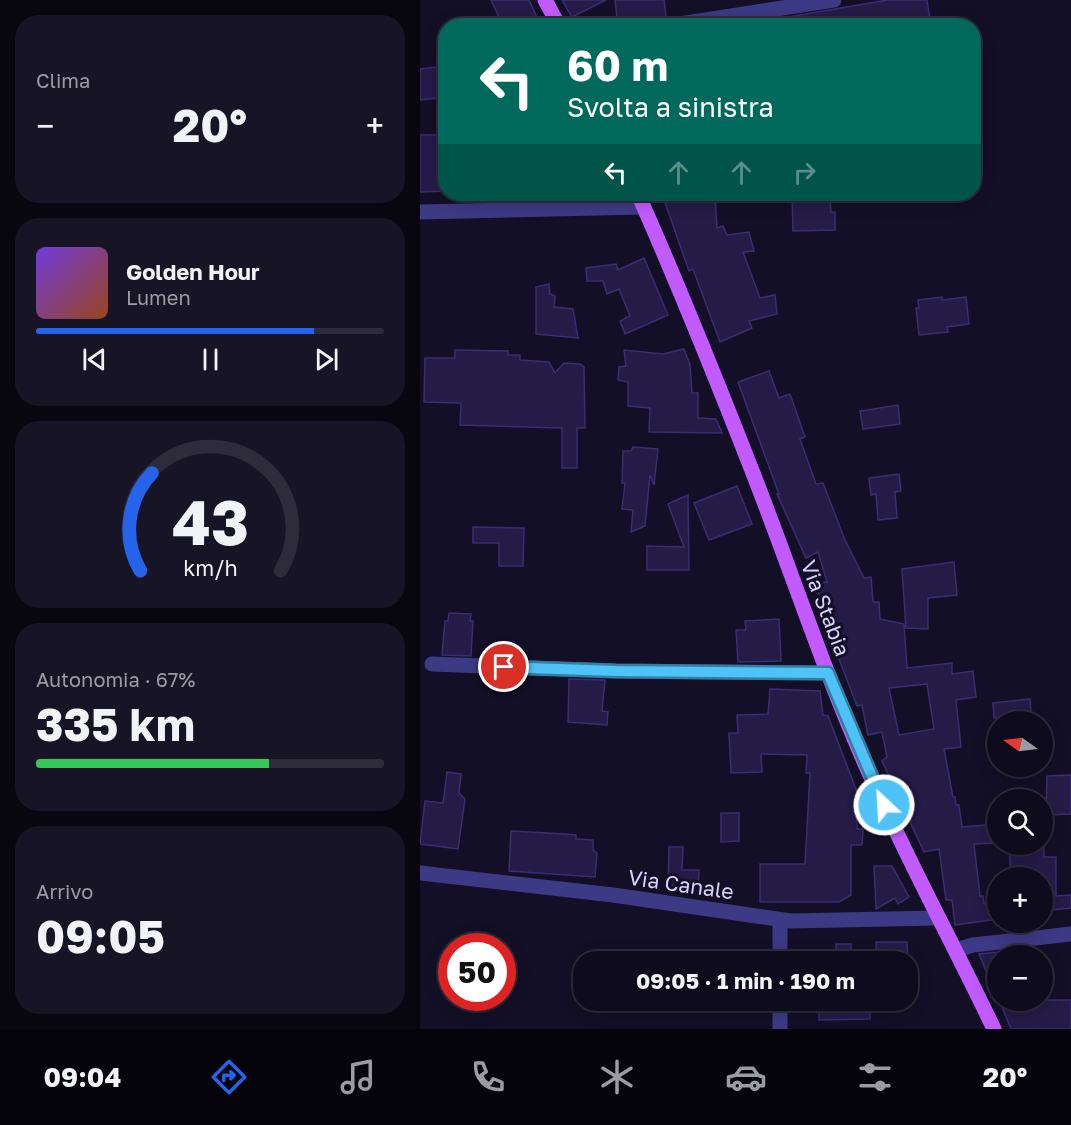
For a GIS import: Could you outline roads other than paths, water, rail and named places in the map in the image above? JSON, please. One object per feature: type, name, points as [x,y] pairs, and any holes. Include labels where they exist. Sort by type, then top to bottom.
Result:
[{"type":"main road","points":[[545,0],[555,18]]},
{"type":"main road","name":"Via Stabia","points":[[641,201],[751,468],[866,767],[937,918],[956,950],[994,1029]]},
{"type":"street","points":[[718,18],[834,0]]},
{"type":"street","points":[[420,212],[623,201]]},
{"type":"street","points":[[432,664],[616,671],[828,673]]},
{"type":"street","name":"Via Canale","points":[[420,873],[613,896],[780,920],[937,918]]},
{"type":"street","points":[[780,920],[780,951]]},
{"type":"street","points":[[956,950],[973,945],[1071,934]]},
{"type":"street","points":[[780,1011],[780,1029]]}]
